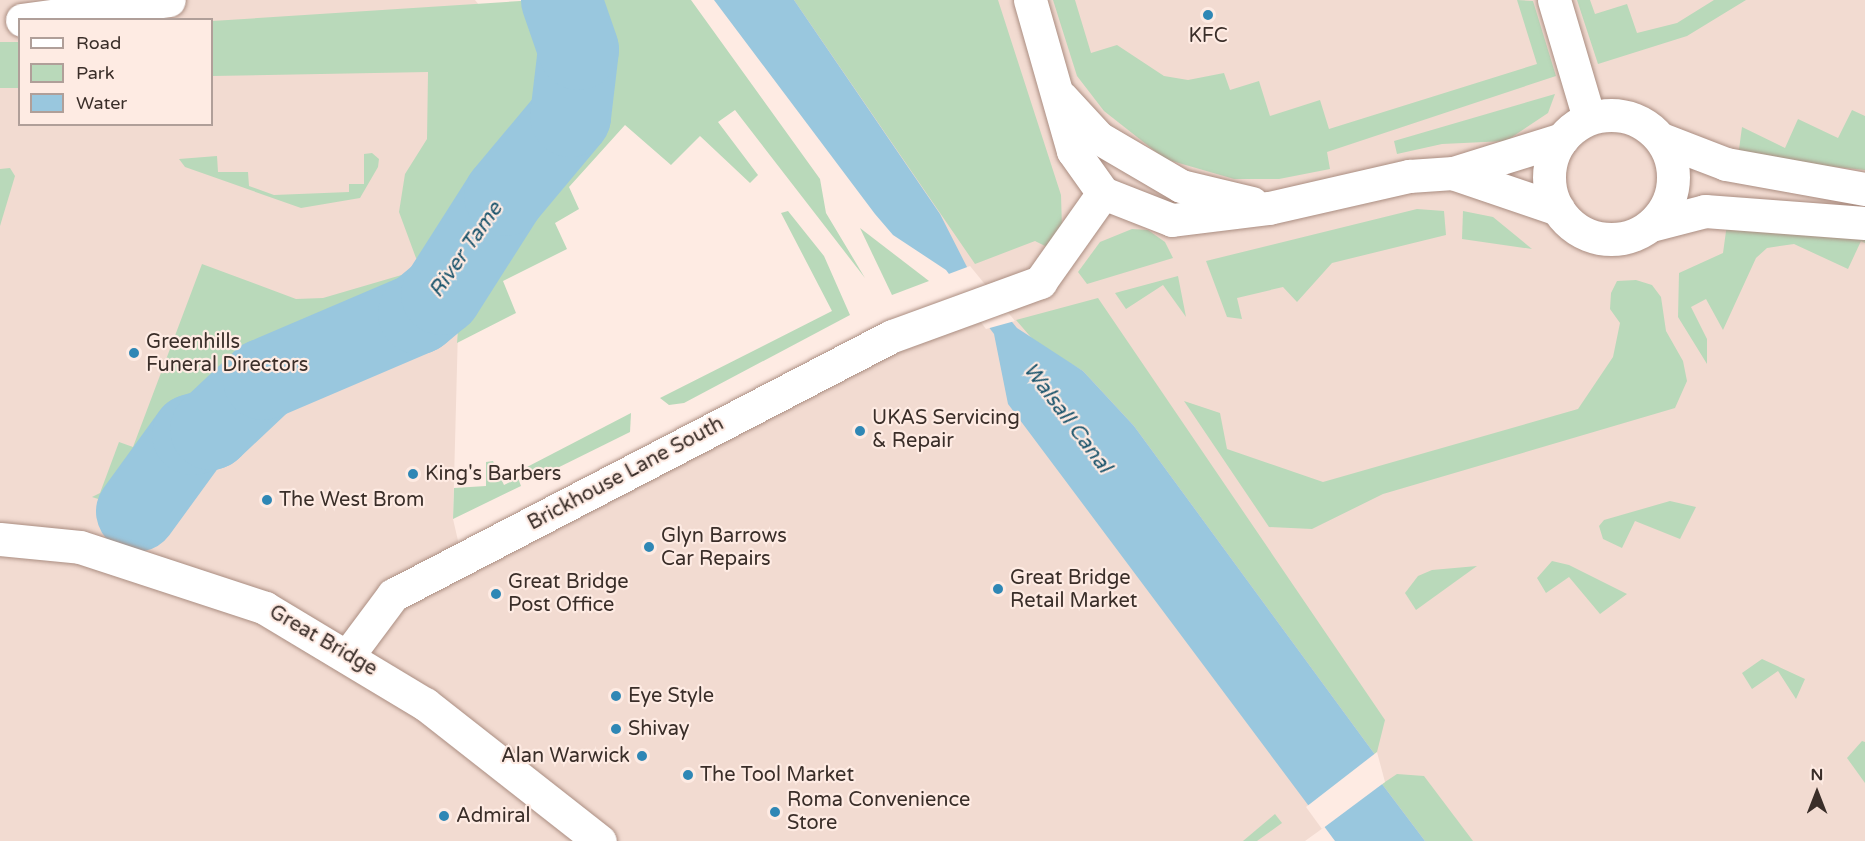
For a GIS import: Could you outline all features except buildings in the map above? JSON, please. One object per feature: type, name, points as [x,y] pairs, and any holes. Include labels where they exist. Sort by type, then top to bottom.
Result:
[{"type":"main road","points":[[36,18],[169,0]]},
{"type":"main road","points":[[1030,0],[1073,152],[1103,193],[1172,220],[1269,207],[1409,176],[1453,173],[1562,139],[1589,118],[1628,117],[1661,139],[1726,164],[1865,189]]},
{"type":"main road","points":[[1554,0],[1589,118]]},
{"type":"main road","points":[[0,23],[18,20]]},
{"type":"main road","points":[[1058,93],[1099,138],[1181,186],[1269,207]]},
{"type":"main road","points":[[1558,209],[1548,183],[1550,160],[1562,139]]},
{"type":"main road","points":[[1651,225],[1671,197],[1674,176],[1661,139]]},
{"type":"main road","points":[[1453,173],[1558,209],[1583,233],[1604,240],[1625,238],[1651,225],[1705,211],[1865,223]]},
{"type":"main road","name":"Brickhouse Lane South","points":[[349,654],[393,595],[925,320],[1040,282],[1103,193]]},
{"type":"main road","name":"Great Bridge","points":[[0,539],[80,547],[190,581],[265,608],[349,654],[425,704],[600,841]]},
{"type":"shaded area","points":[[0,0],[475,0],[479,5],[416,258],[458,329],[453,519],[462,558],[978,302],[745,0],[1865,0],[1865,841],[1382,841],[1355,805],[1305,841],[0,841]]},
{"type":"green space","points":[[537,0],[691,0],[820,179],[826,213],[865,278],[735,110],[718,122],[758,175],[750,183],[700,136],[671,165],[625,125],[569,187],[579,209],[555,223],[567,249],[503,281],[516,313],[457,343],[458,329],[416,258],[399,212],[405,174],[427,139],[428,72],[213,76],[213,21]]},
{"type":"green space","points":[[794,0],[998,0],[1061,195],[1062,228],[1047,247],[1035,241],[975,264]]},
{"type":"green space","points":[[1053,0],[1075,0],[1091,53],[1117,45],[1164,76],[1188,80],[1224,73],[1230,90],[1259,81],[1270,116],[1320,100],[1329,129],[1537,64],[1517,0],[1533,1],[1556,76],[1327,152],[1330,169],[1279,179],[1234,179],[1165,159],[1104,111],[1077,76]]},
{"type":"green space","points":[[1577,0],[1590,0],[1595,14],[1627,4],[1637,33],[1677,23],[1714,0],[1746,0],[1687,36],[1598,64]]},
{"type":"green space","points":[[0,42],[18,42],[18,88],[0,88]]},
{"type":"green space","points":[[1555,94],[1548,113],[1506,141],[1442,144],[1397,154],[1394,141]]},
{"type":"green space","points":[[1852,110],[1865,116],[1865,170],[1738,157],[1742,127],[1785,148],[1798,119],[1838,138]]},
{"type":"green space","points":[[372,153],[379,159],[378,167],[360,198],[301,208],[185,167],[179,159],[217,156],[218,172],[248,172],[249,186],[274,195],[349,192],[349,184],[364,184],[364,154]]},
{"type":"green space","points":[[10,168],[15,176],[0,226],[0,169]]},
{"type":"green space","points":[[1417,209],[1444,211],[1446,235],[1332,263],[1297,302],[1283,287],[1237,298],[1242,319],[1227,317],[1206,261]]},
{"type":"green space","points":[[788,211],[824,256],[850,315],[684,403],[669,405],[660,398],[832,311],[781,213]]},
{"type":"green space","points":[[1463,211],[1493,217],[1532,249],[1462,239]]},
{"type":"green space","points":[[1727,224],[1865,233],[1865,243],[1861,241],[1848,269],[1794,244],[1767,248],[1756,258],[1723,330],[1706,299],[1691,307],[1707,339],[1707,364],[1678,317],[1679,273],[1723,253]]},
{"type":"green space","points":[[860,228],[929,281],[892,295]]},
{"type":"green space","points":[[1132,229],[1148,230],[1165,242],[1173,258],[1087,284],[1078,272],[1100,242]]},
{"type":"green space","points":[[202,264],[296,299],[323,298],[405,274],[438,333],[437,342],[393,341],[297,384],[166,521],[92,497],[100,493],[119,442],[133,447]]},
{"type":"green space","points":[[1178,276],[1186,317],[1163,285],[1126,309],[1115,293]]},
{"type":"green space","points":[[1636,280],[1652,285],[1661,297],[1666,331],[1683,361],[1687,381],[1675,408],[1383,494],[1312,529],[1269,527],[1184,401],[1220,413],[1227,449],[1323,482],[1578,409],[1613,357],[1620,323],[1610,309],[1611,293],[1617,281]]},
{"type":"green space","points":[[1098,298],[1385,720],[1376,756],[1134,426],[1083,371],[1035,342],[1016,320]]},
{"type":"green space","points":[[631,413],[630,432],[533,480],[527,467]]},
{"type":"green space","points":[[493,461],[504,485],[518,478],[521,486],[453,519],[454,488],[486,486],[486,462]]},
{"type":"green space","points":[[1670,501],[1696,507],[1680,539],[1635,521],[1622,548],[1603,539],[1599,526],[1604,520]]},
{"type":"green space","points":[[1552,561],[1569,565],[1627,594],[1600,614],[1569,577],[1546,593],[1537,578]]},
{"type":"green space","points":[[1477,566],[1416,610],[1405,593],[1418,576],[1432,570]]},
{"type":"green space","points":[[1762,659],[1805,679],[1796,699],[1778,671],[1752,689],[1742,673]]},
{"type":"green space","points":[[1862,741],[1865,742],[1865,783],[1847,758]]},
{"type":"green space","points":[[1397,774],[1424,776],[1473,841],[1425,841],[1382,784]]},
{"type":"green space","points":[[1275,814],[1282,823],[1257,841],[1243,841]]},
{"type":"water","name":"Walsall Canal","points":[[714,0],[794,0],[940,214],[967,267],[1017,328],[1083,371],[1134,426],[1376,756],[1382,784],[1425,841],[1335,841],[1008,404],[994,334],[946,270],[893,235],[875,214]]},
{"type":"pier","points":[[970,266],[1015,321],[986,329],[946,275]]},
{"type":"pier","points":[[1377,752],[1385,782],[1322,829],[1306,807]]},
{"type":"waterway","name":"River Tame","points":[[136,511],[192,434],[210,429],[263,379],[418,313],[441,294],[504,195],[570,116],[578,49],[561,0]]},
{"type":"place","name":"KFC","points":[[1208,15]]},
{"type":"place","name":"Greenhills Funeral Directors","points":[[134,353]]},
{"type":"place","name":"UKAS Servicing & Repair","points":[[860,431]]},
{"type":"place","name":"King's Barbers","points":[[413,474]]},
{"type":"place","name":"The West Brom","points":[[267,500]]},
{"type":"place","name":"Glyn Barrows Car Repairs","points":[[649,547]]},
{"type":"place","name":"Great Bridge Retail Market","points":[[998,589]]},
{"type":"place","name":"Great Bridge Post Office","points":[[496,594]]},
{"type":"place","name":"Eye Style","points":[[616,696]]},
{"type":"place","name":"Shivay","points":[[616,729]]},
{"type":"place","name":"Alan Warwick","points":[[642,756]]},
{"type":"place","name":"The Tool Market","points":[[688,775]]},
{"type":"place","name":"Roma Convenience Store","points":[[775,812]]},
{"type":"place","name":"Admiral","points":[[444,816]]}]
